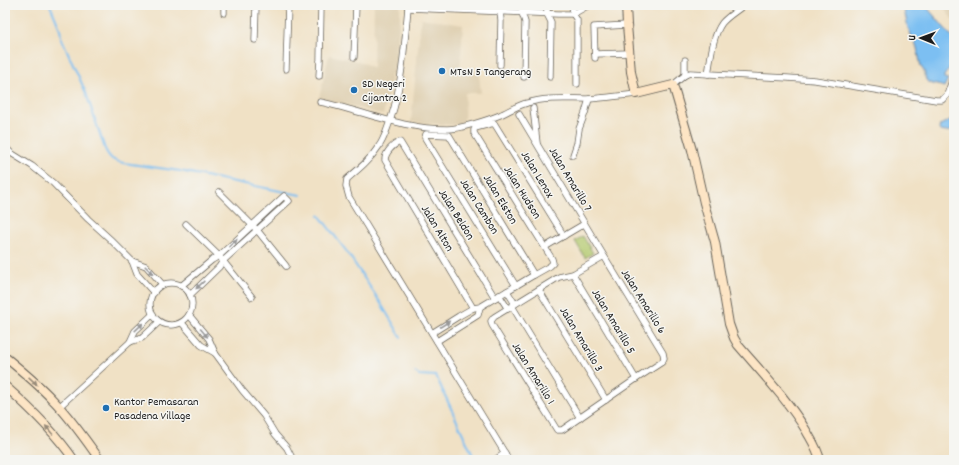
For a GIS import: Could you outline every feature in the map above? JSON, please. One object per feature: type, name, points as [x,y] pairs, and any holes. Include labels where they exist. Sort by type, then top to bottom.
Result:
[{"type":"street","points":[[224,5],[224,13]]},
{"type":"street","points":[[255,40],[256,5]]},
{"type":"street","points":[[286,69],[288,5]]},
{"type":"street","points":[[319,76],[321,5]]},
{"type":"street","points":[[354,57],[356,5]]},
{"type":"street","points":[[500,5],[502,20],[500,65]]},
{"type":"street","points":[[522,5],[522,13],[525,22],[524,77]]},
{"type":"street","points":[[547,5],[547,14],[551,22],[550,77]]},
{"type":"street","points":[[572,5],[573,14],[577,20],[577,84]]},
{"type":"street","points":[[509,460],[349,197],[346,186],[347,179],[367,162],[380,144],[390,121],[396,102],[403,59],[408,7],[477,8],[500,12],[573,14],[589,5]]},
{"type":"street","points":[[626,5],[631,72],[636,94]]},
{"type":"street","points":[[708,74],[714,42],[722,23],[744,5]]},
{"type":"street","points":[[627,26],[594,27],[595,56],[629,53]]},
{"type":"street","points":[[685,60],[685,75]]},
{"type":"street","points":[[320,102],[337,105],[390,121],[421,128],[449,129],[466,126],[498,116],[526,103],[540,100],[608,98],[636,94],[673,85],[685,75],[690,74],[815,80],[936,100],[942,100],[947,95],[954,75]]},
{"type":"street","points":[[673,85],[692,150],[704,203],[715,242],[727,314],[734,338],[798,418],[812,441],[820,460]]},
{"type":"street","points":[[573,155],[579,129],[589,99]]},
{"type":"street","name":"Jalan Amarillo 7","points":[[533,108],[538,146]]},
{"type":"street","name":"Jalan Amarillo 7","points":[[518,114],[604,256]]},
{"type":"street","name":"Jalan Lenox","points":[[474,133],[475,128],[494,123],[564,236]]},
{"type":"street","name":"Jalan Hudson","points":[[474,133],[552,259],[553,263],[550,266],[534,275]]},
{"type":"street","name":"Jalan Cambon","points":[[449,135],[426,134],[425,138],[516,286]]},
{"type":"street","name":"Jalan Elston","points":[[449,135],[534,275]]},
{"type":"street","name":"Jalan Beldon","points":[[385,160],[385,155],[396,143],[400,142],[497,297],[512,306]]},
{"type":"street","points":[[5,147],[53,183],[132,261],[137,274],[154,293]]},
{"type":"street","name":"Jalan Alton","points":[[385,160],[473,308]]},
{"type":"street","points":[[219,192],[257,230],[286,266]]},
{"type":"street","points":[[182,286],[212,260],[219,256],[284,196],[289,201],[223,261],[219,267],[190,295]]},
{"type":"street","points":[[186,224],[219,256],[252,297]]},
{"type":"street","points":[[545,247],[584,224]]},
{"type":"street","points":[[512,306],[559,277],[573,274],[604,256]]},
{"type":"street","name":"Jalan Amarillo 6","points":[[604,256],[664,354],[662,362],[636,378]]},
{"type":"street","points":[[132,261],[146,266],[163,285]]},
{"type":"street","name":"Jalan Amarillo 5","points":[[573,274],[636,378]]},
{"type":"street","points":[[432,333],[458,316],[473,308],[480,307],[534,275]]},
{"type":"street","points":[[176,284],[182,286],[190,295],[192,307],[189,315],[182,323],[176,325],[165,324],[159,322],[153,314],[151,302],[154,293],[163,285],[176,284]]},
{"type":"street","name":"Jalan Amarillo 3","points":[[539,290],[606,400]]},
{"type":"street","points":[[507,291],[512,306],[580,418],[636,378]]},
{"type":"street","name":"Jalan Amarillo 1","points":[[512,306],[492,319],[490,322],[555,428],[557,430],[562,430],[580,418]]},
{"type":"street","points":[[437,341],[478,315],[480,307]]},
{"type":"street","points":[[59,406],[130,342],[135,331],[153,314]]},
{"type":"street","points":[[189,315],[209,339],[215,353],[242,390],[264,416],[275,434],[287,448],[293,460]]},
{"type":"street","points":[[130,342],[142,338],[159,322]]},
{"type":"street","points":[[182,323],[201,345],[215,353]]},
{"type":"street","points":[[5,357],[59,406],[82,434],[100,460]]},
{"type":"street","points":[[5,386],[22,400],[48,427],[74,460]]},
{"type":"street","points":[[495,460],[505,453]]},
{"type":"shaded area","name":"SD Negeri Cijantra 2","points":[[374,5],[400,5],[400,19],[394,73],[390,75],[391,82],[383,115],[319,98],[329,55],[361,62],[373,68]]},
{"type":"shaded area","points":[[942,5],[954,5],[954,22]]},
{"type":"shaded area","name":"MTsN 5 Tangerang","points":[[421,18],[463,25],[460,69],[477,72],[479,75],[481,93],[465,93],[464,124],[450,125],[411,122]]},
{"type":"green space","points":[[583,236],[593,253],[585,258],[575,241]]},
{"type":"water","points":[[903,5],[925,5],[954,39],[954,61],[944,76],[944,78],[948,79],[944,87],[926,80],[924,71],[921,67],[917,48],[908,28]]},
{"type":"water","points":[[954,118],[954,130],[946,132],[940,131],[940,125]]},
{"type":"waterway","points":[[50,5],[60,29],[61,37],[86,93],[105,149],[112,159],[124,163],[180,171],[301,195]]},
{"type":"waterway","points":[[319,215],[347,252],[401,337]]},
{"type":"waterway","points":[[415,372],[419,375],[436,376],[475,460]]},
{"type":"place","name":"MTsN 5 Tangerang","points":[[442,71]]},
{"type":"place","name":"SD Negeri Cijantra 2","points":[[354,90]]},
{"type":"place","name":"Kantor Pemasaran Pasadena Village","points":[[106,408]]}]
